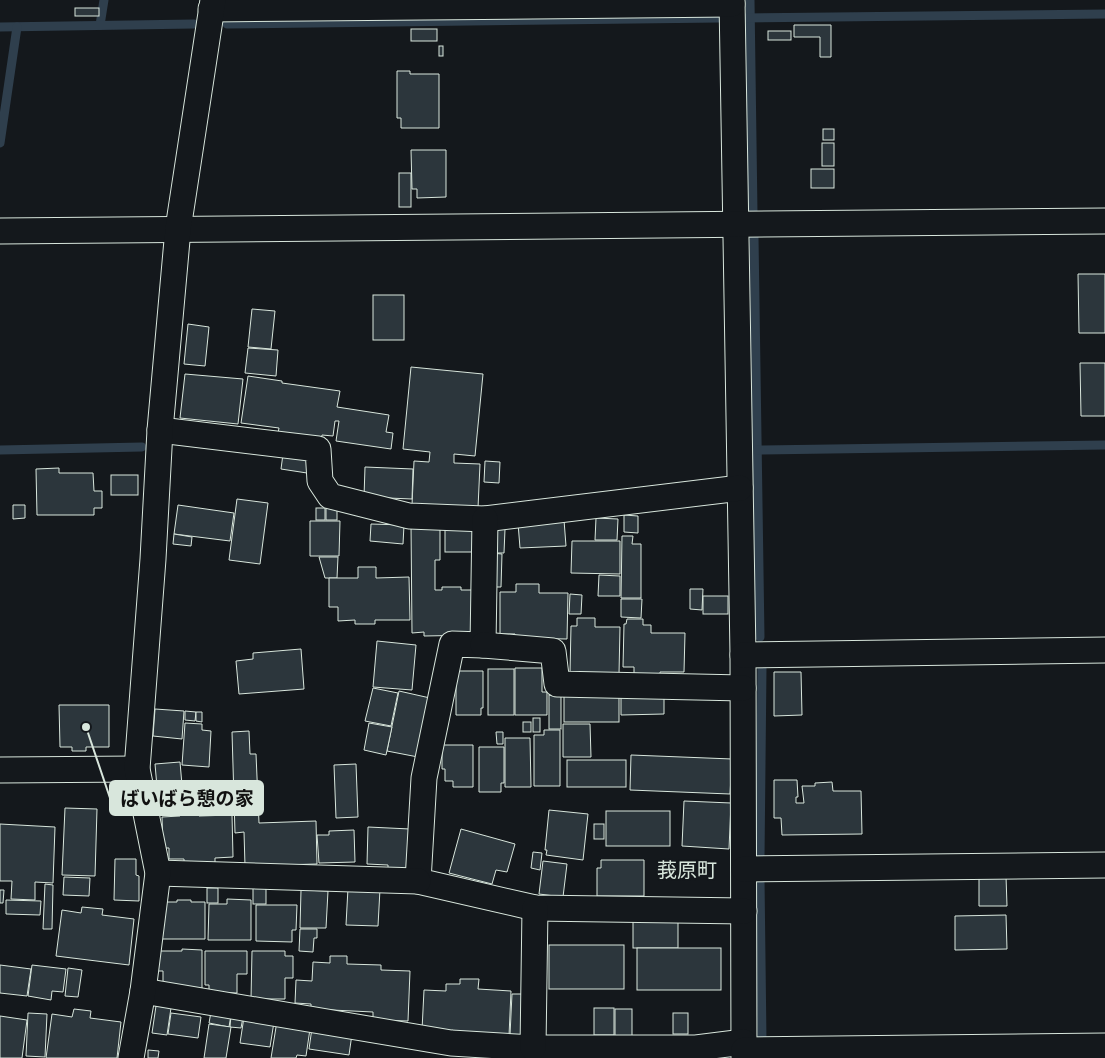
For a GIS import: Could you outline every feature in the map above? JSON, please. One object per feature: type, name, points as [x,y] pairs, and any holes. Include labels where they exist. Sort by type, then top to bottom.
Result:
[{"type":"street","points":[[130,1058],[143,990],[158,873],[137,769],[153,559],[160,430],[178,229],[212,5],[732,2],[743,655],[744,1050]]},
{"type":"street","points":[[0,231],[1105,221]]},
{"type":"street","points":[[160,430],[318,449],[320,481],[330,496],[409,516],[485,519],[740,488]]},
{"type":"street","points":[[483,645],[485,519]]},
{"type":"street","points":[[418,881],[424,778],[452,644],[553,651],[557,684],[743,688]]},
{"type":"street","points":[[743,655],[1105,650]]},
{"type":"street","points":[[0,770],[137,769]]},
{"type":"street","points":[[744,869],[1105,865]]},
{"type":"street","points":[[158,873],[418,881],[535,908],[744,911]]},
{"type":"street","points":[[533,1048],[535,908]]},
{"type":"street","points":[[143,990],[451,1050],[533,1048],[696,1048],[744,1050],[1105,1046]]},
{"type":"building","points":[[75,8],[99,8],[99,16],[75,16]]},
{"type":"building","points":[[794,25],[831,25],[831,57],[820,57],[820,37],[794,37]]},
{"type":"building","points":[[411,29],[437,29],[437,41],[411,41]]},
{"type":"building","points":[[768,31],[791,31],[791,40],[768,40]]},
{"type":"building","points":[[439,46],[443,46],[443,56],[439,56]]},
{"type":"building","points":[[397,71],[410,71],[410,74],[439,74],[439,128],[401,128],[401,118],[397,118]]},
{"type":"building","points":[[823,129],[834,129],[834,140],[823,140]]},
{"type":"building","points":[[822,143],[834,143],[834,166],[822,166]]},
{"type":"building","points":[[411,150],[446,150],[446,197],[417,198],[417,189],[412,189]]},
{"type":"building","points":[[811,169],[834,169],[834,188],[811,188]]},
{"type":"building","points":[[399,173],[411,173],[411,207],[399,207]]},
{"type":"building","points":[[1078,274],[1105,274],[1105,333],[1079,333]]},
{"type":"building","points":[[373,295],[404,295],[404,340],[373,340]]},
{"type":"building","points":[[252,309],[275,311],[271,349],[248,347]]},
{"type":"building","points":[[188,324],[209,327],[205,366],[184,364]]},
{"type":"building","points":[[248,348],[278,350],[276,376],[245,373]]},
{"type":"building","points":[[1080,363],[1105,363],[1105,416],[1081,416]]},
{"type":"building","points":[[411,367],[483,374],[475,456],[454,454],[454,463],[480,464],[478,508],[412,505],[414,461],[429,462],[430,452],[403,449]]},
{"type":"building","points":[[185,374],[243,379],[238,424],[180,418]]},
{"type":"building","points":[[248,376],[340,391],[337,407],[389,415],[386,432],[393,433],[391,449],[336,441],[339,421],[335,421],[333,436],[322,435],[321,440],[278,433],[279,428],[241,423]]},
{"type":"building","points":[[283,454],[309,457],[307,473],[281,469]]},
{"type":"building","points":[[485,461],[500,462],[499,483],[484,482]]},
{"type":"building","points":[[365,467],[413,469],[412,499],[364,497]]},
{"type":"building","points":[[59,468],[59,473],[93,473],[94,491],[102,491],[102,508],[94,508],[94,515],[37,515],[36,469]]},
{"type":"building","points":[[111,475],[138,475],[138,495],[111,495]]},
{"type":"building","points":[[237,499],[268,503],[260,564],[229,560]]},
{"type":"building","points":[[13,505],[25,505],[25,518],[13,519]]},
{"type":"building","points":[[178,505],[234,513],[230,541],[174,534]]},
{"type":"building","points":[[316,508],[325,508],[325,520],[316,520]]},
{"type":"building","points":[[326,508],[337,508],[337,520],[326,520]]},
{"type":"building","points":[[624,515],[638,516],[638,533],[624,532]]},
{"type":"building","points":[[596,518],[618,519],[617,540],[595,540]]},
{"type":"building","points":[[564,520],[566,546],[520,548],[518,523]]},
{"type":"building","points":[[310,521],[340,521],[339,556],[310,556]]},
{"type":"building","points":[[371,524],[404,525],[403,544],[370,541]]},
{"type":"building","points":[[440,524],[440,560],[435,560],[435,590],[442,590],[442,587],[461,587],[461,590],[476,590],[477,635],[424,636],[424,632],[412,633],[411,525]]},
{"type":"building","points":[[445,528],[477,528],[477,552],[445,552]]},
{"type":"building","points":[[490,529],[505,529],[504,553],[490,553]]},
{"type":"building","points":[[174,534],[192,537],[191,546],[173,544]]},
{"type":"building","points":[[622,536],[633,536],[632,544],[641,544],[641,598],[621,598]]},
{"type":"building","points":[[572,541],[620,541],[620,574],[571,573]]},
{"type":"building","points":[[491,553],[502,554],[501,587],[491,587]]},
{"type":"building","points":[[319,557],[338,557],[337,578],[325,578]]},
{"type":"building","points":[[358,567],[376,567],[376,578],[409,577],[410,620],[375,620],[375,624],[355,624],[355,620],[338,621],[338,607],[329,607],[329,578],[358,578]]},
{"type":"building","points":[[599,575],[620,576],[620,596],[598,596]]},
{"type":"building","points":[[516,584],[539,584],[539,593],[568,593],[567,639],[515,638],[515,634],[500,634],[500,592],[516,592]]},
{"type":"building","points":[[690,589],[703,589],[702,610],[690,609]]},
{"type":"building","points":[[570,594],[582,595],[581,614],[569,614]]},
{"type":"building","points":[[703,596],[728,596],[728,614],[703,614]]},
{"type":"building","points":[[621,599],[642,599],[641,618],[621,617]]},
{"type":"building","points":[[577,618],[595,618],[595,627],[620,627],[619,674],[570,673],[571,626],[577,626]]},
{"type":"building","points":[[627,619],[643,619],[643,625],[651,625],[651,633],[685,633],[684,672],[660,672],[660,679],[634,679],[634,667],[623,667],[624,624],[626,624]]},
{"type":"building","points":[[377,641],[416,645],[412,690],[373,687]]},
{"type":"building","points":[[301,649],[304,689],[239,694],[236,661],[253,659],[253,653]]},
{"type":"building","points":[[515,668],[542,668],[542,692],[547,692],[547,715],[515,715]]},
{"type":"building","points":[[488,669],[514,669],[514,715],[488,715]]},
{"type":"building","points":[[456,671],[483,671],[483,708],[481,708],[481,715],[456,715]]},
{"type":"building","points":[[774,672],[801,672],[802,715],[774,716]]},
{"type":"building","points":[[373,688],[398,693],[391,726],[365,721]]},
{"type":"building","points":[[399,691],[430,698],[418,757],[387,751]]},
{"type":"building","points":[[564,692],[619,692],[619,722],[564,722]]},
{"type":"building","points":[[621,692],[664,692],[664,714],[621,715]]},
{"type":"building","points":[[549,695],[561,695],[561,729],[549,729]]},
{"type":"building","points":[[59,705],[109,705],[109,747],[86,747],[86,751],[72,751],[72,747],[60,747]]},
{"type":"building","points":[[155,709],[184,711],[182,739],[153,736]]},
{"type":"building","points":[[185,711],[196,712],[195,721],[185,720]]},
{"type":"building","points":[[196,712],[202,712],[202,722],[196,721]]},
{"type":"building","points":[[533,718],[540,718],[540,732],[533,732]]},
{"type":"building","points":[[523,722],[531,722],[531,732],[523,732]]},
{"type":"building","points":[[185,723],[202,724],[202,730],[211,731],[209,767],[182,765]]},
{"type":"building","points":[[369,723],[392,727],[386,755],[364,750]]},
{"type":"building","points":[[563,724],[590,724],[591,757],[563,757]]},
{"type":"building","points":[[544,730],[560,730],[560,786],[534,786],[534,735],[544,735]]},
{"type":"building","points":[[249,731],[250,754],[256,754],[259,823],[316,821],[317,864],[245,866],[244,832],[235,833],[232,732]]},
{"type":"building","points":[[496,732],[503,732],[503,744],[497,744]]},
{"type":"building","points":[[505,738],[530,738],[531,787],[505,787]]},
{"type":"building","points":[[442,745],[473,745],[473,787],[453,787],[453,781],[445,781],[445,769],[442,769]]},
{"type":"building","points":[[479,747],[504,747],[504,783],[501,783],[501,792],[479,792]]},
{"type":"building","points":[[631,755],[732,759],[730,794],[630,790]]},
{"type":"building","points":[[567,760],[626,760],[626,787],[567,787]]},
{"type":"building","points":[[180,762],[184,808],[159,810],[155,764]]},
{"type":"building","points":[[356,764],[358,817],[336,818],[334,765]]},
{"type":"building","points":[[774,780],[797,780],[798,797],[796,797],[796,803],[804,803],[802,786],[815,786],[815,783],[832,782],[833,791],[861,791],[862,834],[782,835],[781,818],[774,818]]},
{"type":"building","points":[[684,801],[731,803],[729,849],[682,846]]},
{"type":"building","points":[[65,808],[97,809],[95,876],[62,875]]},
{"type":"building","points":[[199,809],[199,816],[232,815],[233,857],[215,858],[215,863],[184,864],[184,859],[169,859],[169,848],[163,848],[162,817],[180,816],[180,810]]},
{"type":"building","points":[[549,810],[588,814],[583,860],[546,855]]},
{"type":"building","points":[[606,811],[670,811],[670,846],[606,846]]},
{"type":"building","points":[[0,824],[55,827],[53,883],[35,882],[35,900],[11,899],[12,881],[0,881]]},
{"type":"building","points":[[594,824],[604,824],[604,839],[594,839]]},
{"type":"building","points":[[368,827],[410,829],[412,871],[388,870],[388,865],[367,864]]},
{"type":"building","points":[[461,829],[515,844],[507,872],[496,870],[492,884],[449,873]]},
{"type":"building","points":[[354,830],[355,862],[319,863],[317,835],[329,835],[329,831]]},
{"type":"building","points":[[533,852],[542,853],[540,870],[531,868]]},
{"type":"building","points":[[115,859],[136,859],[136,875],[139,876],[139,901],[114,900]]},
{"type":"building","points":[[601,860],[644,860],[644,896],[597,896],[597,868],[601,868]]},
{"type":"building","points":[[543,861],[567,864],[563,897],[539,894]]},
{"type":"building","points":[[979,876],[1006,876],[1007,906],[979,906]]},
{"type":"building","points":[[64,877],[90,878],[89,896],[63,895]]},
{"type":"building","points":[[45,884],[53,885],[52,929],[43,929]]},
{"type":"building","points":[[207,888],[218,888],[218,903],[207,903]]},
{"type":"building","points":[[253,888],[266,888],[266,904],[253,904]]},
{"type":"building","points":[[348,888],[380,889],[378,926],[346,925]]},
{"type":"building","points":[[0,890],[4,890],[3,903],[0,903]]},
{"type":"building","points":[[301,890],[328,891],[326,928],[300,928]]},
{"type":"building","points":[[227,899],[251,900],[251,940],[208,940],[209,904],[227,904]]},
{"type":"building","points":[[6,900],[41,901],[40,915],[6,914]]},
{"type":"building","points":[[177,900],[205,902],[205,939],[162,939],[162,902],[177,902]]},
{"type":"building","points":[[256,905],[297,905],[296,930],[292,930],[292,942],[256,941]]},
{"type":"building","points":[[82,907],[103,909],[102,915],[134,919],[129,965],[56,956],[62,910],[81,913]]},
{"type":"building","points":[[1006,915],[1007,949],[955,950],[955,916]]},
{"type":"building","points":[[633,921],[678,921],[678,948],[633,948]]},
{"type":"building","points":[[300,929],[317,929],[317,938],[314,938],[313,952],[299,951]]},
{"type":"building","points":[[549,945],[624,945],[624,989],[549,989]]},
{"type":"building","points":[[637,948],[721,948],[721,990],[637,990]]},
{"type":"building","points":[[182,949],[202,950],[202,991],[163,986],[163,971],[158,971],[158,951],[182,951]]},
{"type":"building","points":[[205,951],[247,951],[247,974],[237,974],[237,993],[209,992],[209,985],[205,985]]},
{"type":"building","points":[[252,951],[285,951],[285,956],[293,956],[293,978],[285,978],[285,999],[251,999]]},
{"type":"building","points":[[330,956],[347,956],[347,964],[381,965],[381,970],[410,971],[408,1021],[373,1020],[373,1012],[311,1009],[311,1004],[295,1003],[296,980],[312,981],[313,962],[330,963]]},
{"type":"building","points":[[0,965],[31,969],[27,996],[0,993]]},
{"type":"building","points":[[32,965],[66,969],[63,992],[52,991],[51,1000],[28,996]]},
{"type":"building","points":[[68,968],[82,970],[78,997],[65,996]]},
{"type":"building","points":[[460,979],[479,979],[478,989],[511,991],[509,1036],[422,1030],[424,990],[446,991],[446,984],[460,984]]},
{"type":"building","points":[[512,994],[527,994],[526,1035],[510,1035]]},
{"type":"building","points":[[156,1006],[171,1008],[167,1035],[152,1033]]},
{"type":"building","points":[[594,1008],[614,1008],[614,1035],[594,1035]]},
{"type":"building","points":[[74,1009],[91,1011],[90,1018],[121,1022],[117,1058],[46,1058],[52,1014],[72,1017]]},
{"type":"building","points":[[615,1009],[632,1009],[632,1036],[615,1036]]},
{"type":"building","points":[[211,1012],[231,1015],[229,1027],[209,1023]]},
{"type":"building","points":[[28,1013],[47,1014],[45,1057],[26,1056]]},
{"type":"building","points":[[171,1013],[201,1017],[198,1038],[168,1034]]},
{"type":"building","points":[[673,1013],[688,1013],[688,1034],[673,1034]]},
{"type":"building","points":[[231,1015],[243,1017],[241,1028],[230,1027]]},
{"type":"building","points":[[0,1016],[27,1020],[22,1058],[0,1058]]},
{"type":"building","points":[[244,1017],[274,1022],[270,1047],[240,1043]]},
{"type":"building","points":[[277,1021],[310,1029],[306,1056],[297,1055],[296,1058],[271,1058]]},
{"type":"building","points":[[209,1024],[231,1027],[226,1058],[204,1058]]},
{"type":"building","points":[[312,1028],[352,1034],[349,1055],[309,1049]]},
{"type":"building","points":[[148,1050],[159,1051],[158,1058],[148,1058]]},
{"type":"waterway","points":[[100,25],[104,0]]},
{"type":"waterway","points":[[750,0],[753,212]]},
{"type":"waterway","points":[[741,18],[1105,14]]},
{"type":"waterway","points":[[227,24],[719,18]]},
{"type":"waterway","points":[[0,27],[194,24]]},
{"type":"waterway","points":[[0,143],[17,27]]},
{"type":"waterway","points":[[754,237],[760,637]]},
{"type":"waterway","points":[[757,450],[1105,445]]},
{"type":"waterway","points":[[0,450],[142,447]]},
{"type":"waterway","points":[[760,858],[762,668]]},
{"type":"waterway","points":[[760,879],[762,1041]]},
{"type":"place","name":"ばいばら憩の家","points":[[86,727]]},
{"type":"district","name":"莪原町","points":[[687,870]]}]
